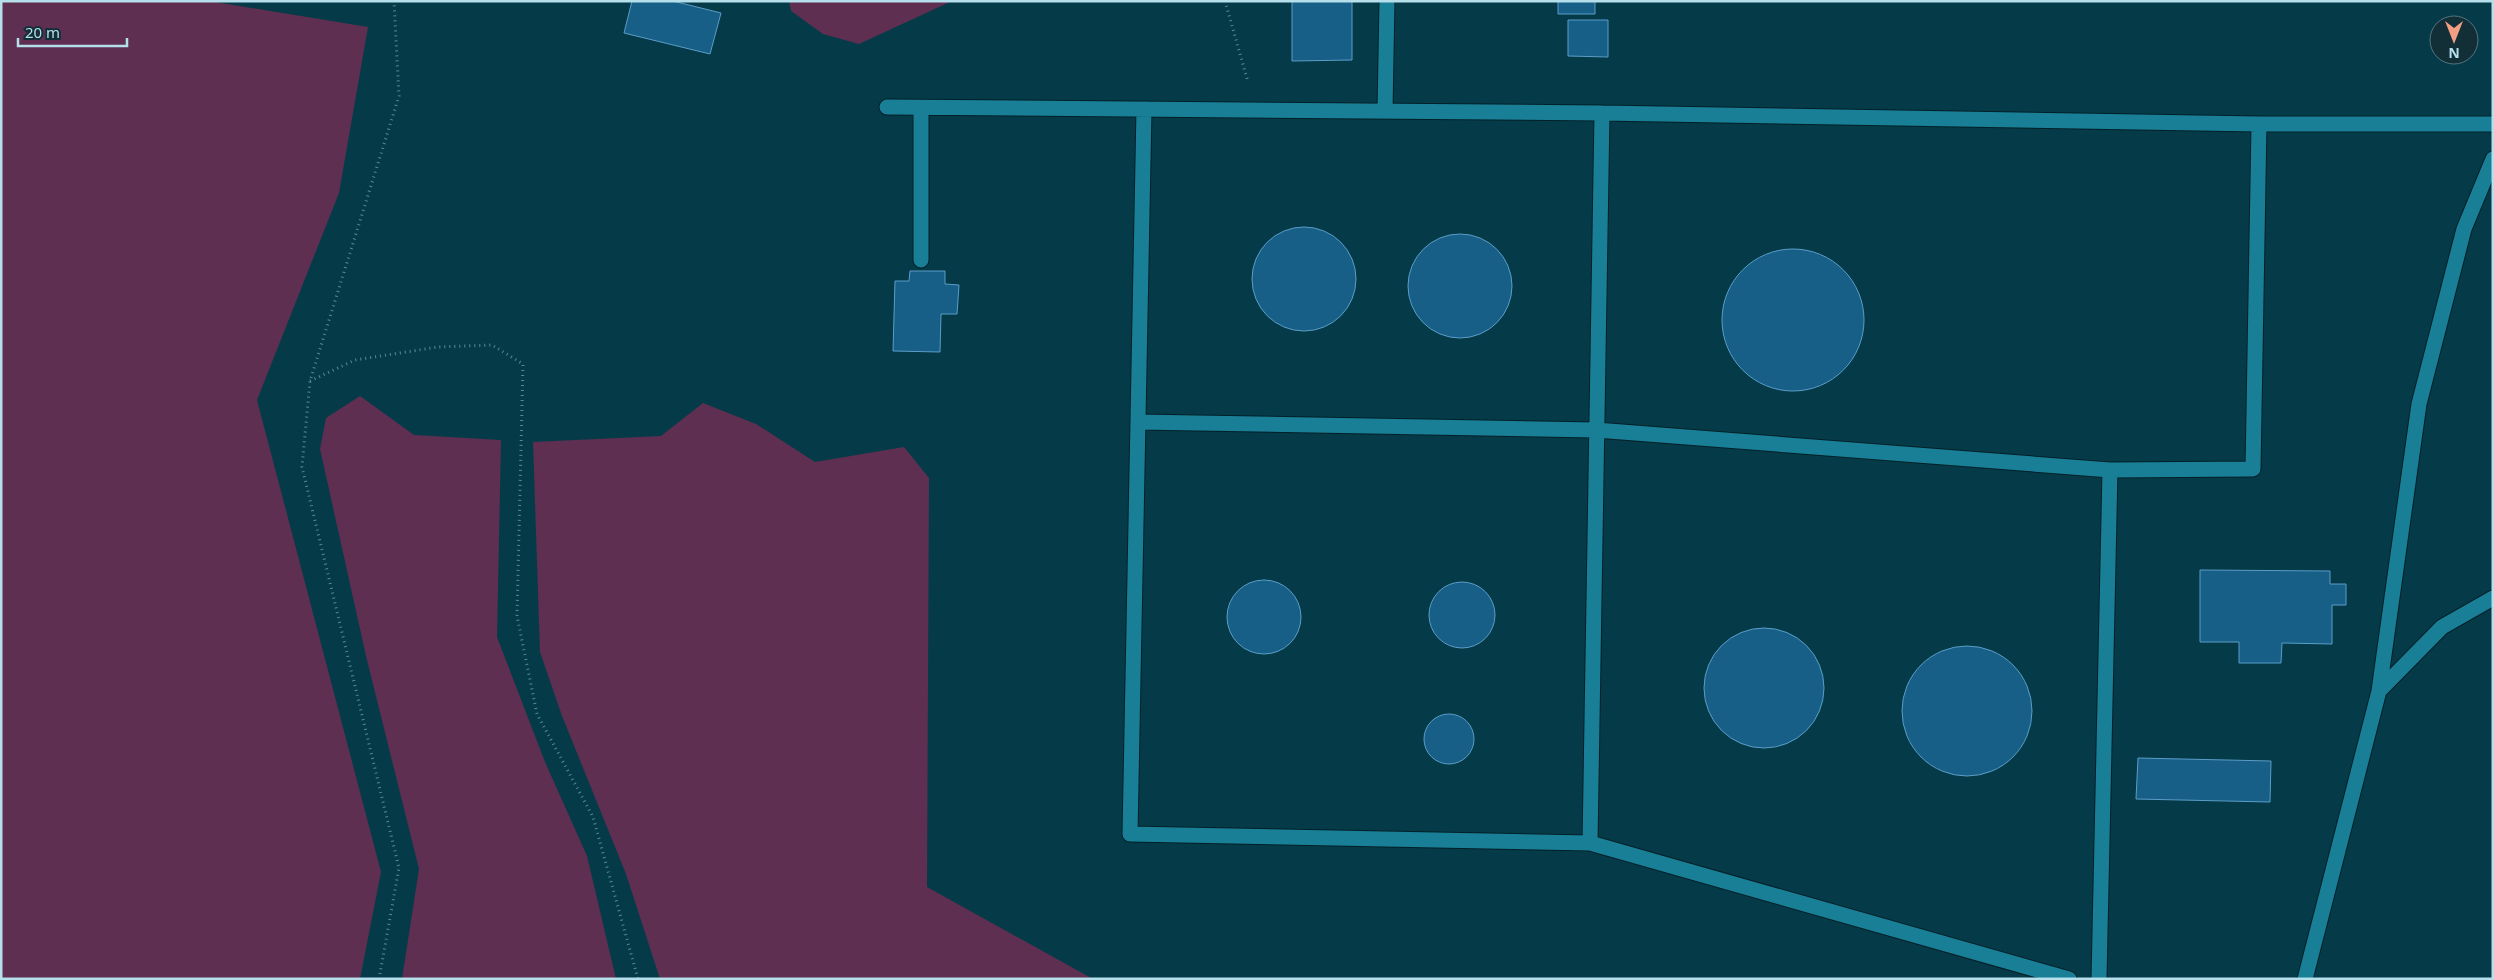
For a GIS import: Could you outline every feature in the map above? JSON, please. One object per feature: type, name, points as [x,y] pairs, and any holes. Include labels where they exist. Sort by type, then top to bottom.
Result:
[{"type":"lane","points":[[1385,111],[1387,1]]},
{"type":"lane","points":[[887,107],[1602,113],[2259,124],[2493,124]]},
{"type":"lane","points":[[921,108],[921,260]]},
{"type":"lane","points":[[1144,109],[1130,834],[1590,843],[2069,979]]},
{"type":"lane","points":[[1590,843],[1602,113]]},
{"type":"lane","points":[[1138,422],[1596,430],[2110,470],[2253,468],[2259,124]]},
{"type":"lane","points":[[2306,979],[2379,691],[2419,404],[2464,229],[2493,159]]},
{"type":"lane","points":[[2099,979],[2110,470]]},
{"type":"lane","points":[[2379,691],[2442,627],[2493,598]]},
{"type":"path","points":[[379,979],[399,868],[302,467],[310,382],[398,96],[394,1]]},
{"type":"path","points":[[1225,1],[1256,110]]},
{"type":"path","points":[[310,382],[355,360],[438,347],[492,345],[523,364],[517,616],[537,714],[593,817],[638,979]]},
{"type":"shaded area","points":[[1,1],[209,1],[368,27],[339,193],[257,400],[381,872],[360,979],[1,979]]},
{"type":"shaded area","points":[[789,1],[952,1],[859,44],[823,34],[791,11]]},
{"type":"shaded area","points":[[360,396],[414,435],[501,440],[497,637],[545,762],[587,856],[616,979],[402,979],[419,869],[366,656],[320,449],[326,418]]},
{"type":"shaded area","points":[[703,403],[756,424],[815,462],[904,447],[929,478],[927,887],[1093,979],[660,979],[626,874],[562,716],[540,652],[533,442],[661,436]]},
{"type":"building","points":[[632,1],[673,1],[721,13],[710,54],[624,33]]},
{"type":"building","points":[[1292,1],[1352,1],[1352,60],[1292,61]]},
{"type":"building","points":[[1558,1],[1595,1],[1595,14],[1558,14]]},
{"type":"building","points":[[1568,20],[1608,20],[1608,57],[1568,56]]},
{"type":"building","points":[[1304,227],[1324,231],[1341,242],[1352,259],[1356,279],[1352,299],[1341,316],[1324,327],[1304,331],[1284,327],[1267,316],[1256,299],[1252,279],[1256,259],[1267,242],[1284,231]]},
{"type":"building","points":[[1460,234],[1480,238],[1489,242],[1497,249],[1504,257],[1508,266],[1512,286],[1508,306],[1504,315],[1497,323],[1489,330],[1480,334],[1460,338],[1440,334],[1431,330],[1423,323],[1416,315],[1412,306],[1408,286],[1412,266],[1416,257],[1423,249],[1431,242],[1440,238]]},
{"type":"building","points":[[1793,249],[1807,250],[1820,254],[1844,269],[1859,293],[1863,306],[1863,334],[1859,347],[1844,371],[1820,386],[1807,390],[1793,391],[1779,390],[1766,386],[1742,371],[1727,347],[1723,334],[1722,320],[1723,306],[1727,293],[1742,269],[1766,254],[1779,250]]},
{"type":"building","points":[[910,271],[945,271],[945,284],[959,285],[957,314],[941,314],[940,352],[893,351],[895,281],[909,281]]},
{"type":"building","points":[[2200,570],[2330,571],[2330,584],[2346,584],[2346,605],[2332,605],[2332,644],[2282,643],[2281,663],[2239,663],[2239,642],[2200,642]]},
{"type":"building","points":[[1264,580],[1285,586],[1295,596],[1301,617],[1295,638],[1285,648],[1264,654],[1243,648],[1233,638],[1227,617],[1233,596],[1243,586]]},
{"type":"building","points":[[1462,582],[1475,585],[1485,592],[1492,602],[1495,615],[1492,628],[1485,638],[1475,645],[1462,648],[1449,645],[1439,638],[1432,628],[1429,615],[1432,602],[1439,592],[1449,585]]},
{"type":"building","points":[[1764,628],[1787,632],[1807,645],[1820,665],[1824,688],[1820,711],[1807,731],[1787,744],[1764,748],[1741,744],[1721,731],[1708,711],[1704,688],[1708,665],[1721,645],[1741,632]]},
{"type":"building","points":[[1967,646],[1980,647],[1992,651],[2013,665],[2027,686],[2031,698],[2031,724],[2027,736],[2013,757],[1992,771],[1980,775],[1967,776],[1954,775],[1942,771],[1921,757],[1907,736],[1903,724],[1902,711],[1903,698],[1907,686],[1921,665],[1942,651],[1954,647]]},
{"type":"building","points":[[1449,714],[1463,718],[1470,725],[1474,739],[1470,753],[1463,760],[1449,764],[1435,760],[1428,753],[1424,739],[1428,725],[1435,718]]},
{"type":"building","points":[[2138,758],[2271,761],[2270,802],[2136,799]]}]
